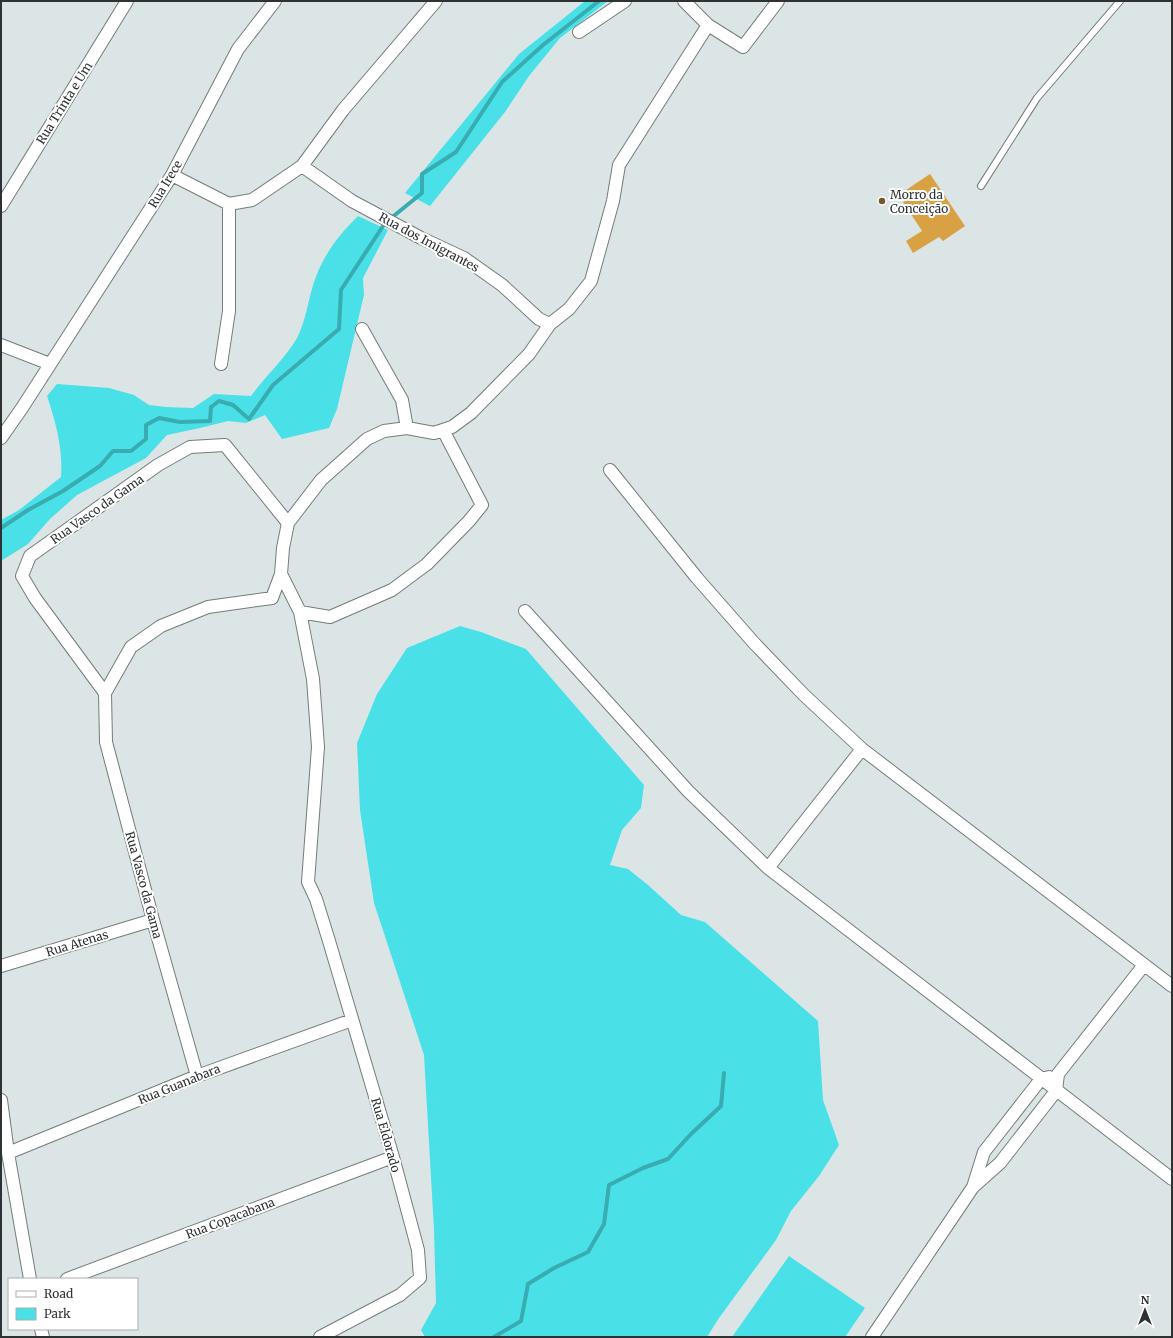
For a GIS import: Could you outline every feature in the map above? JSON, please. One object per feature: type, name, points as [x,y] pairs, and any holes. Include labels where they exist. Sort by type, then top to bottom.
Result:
[{"type":"street","name":"Rua Trinta e Um","points":[[1,206],[127,1]]},
{"type":"street","name":"Rua Irece","points":[[1,438],[22,408],[172,175],[238,49],[275,1]]},
{"type":"street","points":[[172,175],[229,204],[252,200],[302,166],[343,110],[436,1]]},
{"type":"street","points":[[579,32],[625,1]]},
{"type":"street","points":[[684,1],[708,25],[743,47],[778,1]]},
{"type":"street","points":[[105,693],[131,647],[160,626],[208,607],[272,598],[281,574],[283,548],[288,523],[321,480],[367,439],[384,431],[408,428],[434,433],[452,427],[471,414],[529,354],[550,324],[569,309],[591,281],[614,200],[619,165],[708,25]]},
{"type":"street","name":"Rua dos Imigrantes","points":[[302,166],[352,201],[396,225],[464,258],[502,285],[539,319],[550,324]]},
{"type":"street","points":[[221,364],[229,311],[229,204]]},
{"type":"street","points":[[362,329],[402,400],[408,428]]},
{"type":"street","points":[[1,345],[50,364]]},
{"type":"street","points":[[281,574],[300,612],[330,617],[392,590],[428,564],[469,521],[482,505],[443,430]]},
{"type":"street","name":"Rua Vasco da Gama","points":[[197,1076],[153,920],[106,742],[105,693],[35,598],[22,576],[30,556],[158,465],[190,447],[225,445],[288,523]]},
{"type":"street","points":[[610,470],[697,578],[754,643],[804,695],[862,749],[1172,986]]},
{"type":"street","points":[[525,611],[688,791],[768,868],[1172,1179]]},
{"type":"street","name":"Rua Eldorado","points":[[300,612],[313,679],[318,747],[308,882],[316,899],[327,934],[393,1157],[418,1250],[420,1278],[400,1295],[320,1337]]},
{"type":"street","points":[[768,868],[862,749]]},
{"type":"street","name":"Rua Atenas","points":[[1,966],[153,920]]},
{"type":"street","points":[[872,1337],[973,1187],[1000,1163],[1056,1091],[1058,1074],[1144,965]]},
{"type":"street","name":"Rua Guanabara","points":[[8,1153],[197,1076],[352,1020]]},
{"type":"street","points":[[973,1187],[984,1152],[1041,1079],[1058,1074]]},
{"type":"street","points":[[1,1100],[8,1153],[30,1278]]},
{"type":"street","name":"Rua Copacabana","points":[[71,1278],[393,1157]]},
{"type":"lane","points":[[981,186],[1037,98],[1120,1]]},
{"type":"green space","points":[[585,1],[608,1],[560,38],[529,76],[505,112],[430,206],[405,193],[519,54]]},
{"type":"green space","points":[[358,216],[388,230],[363,278],[364,295],[337,409],[329,428],[282,439],[265,415],[246,423],[228,421],[167,435],[146,458],[77,495],[50,519],[28,544],[1,561],[1,520],[19,510],[61,477],[60,446],[47,396],[57,384],[109,388],[134,395],[149,405],[166,407],[193,408],[214,394],[251,396],[297,338],[305,318],[314,282],[322,263],[337,239]]},
{"type":"green space","points":[[460,626],[481,632],[526,649],[644,785],[641,808],[622,830],[610,865],[628,869],[681,915],[705,922],[818,1021],[823,1100],[839,1145],[819,1176],[791,1211],[776,1240],[719,1318],[707,1337],[425,1337],[421,1330],[436,1303],[434,1230],[424,1055],[374,903],[360,810],[357,743],[377,694],[407,648]]},
{"type":"green space","points":[[789,1256],[865,1308],[845,1337],[732,1337]]},
{"type":"building","points":[[930,174],[965,226],[943,241],[939,237],[913,253],[906,241],[922,231],[903,202],[911,197],[906,190]]},
{"type":"waterway","points":[[1,528],[28,510],[63,491],[100,466],[113,451],[131,451],[146,439],[146,425],[159,418],[180,422],[210,421],[211,407],[219,401],[233,405],[249,419],[273,385],[339,329],[341,290],[385,223],[422,193],[422,174],[456,152],[502,82],[543,45],[599,1]]},
{"type":"waterway","points":[[494,1337],[521,1321],[528,1284],[554,1268],[588,1252],[604,1224],[609,1185],[643,1168],[668,1159],[691,1134],[721,1106],[724,1073]]},
{"type":"place","name":"Morro da Conceição","points":[[882,201]]}]
